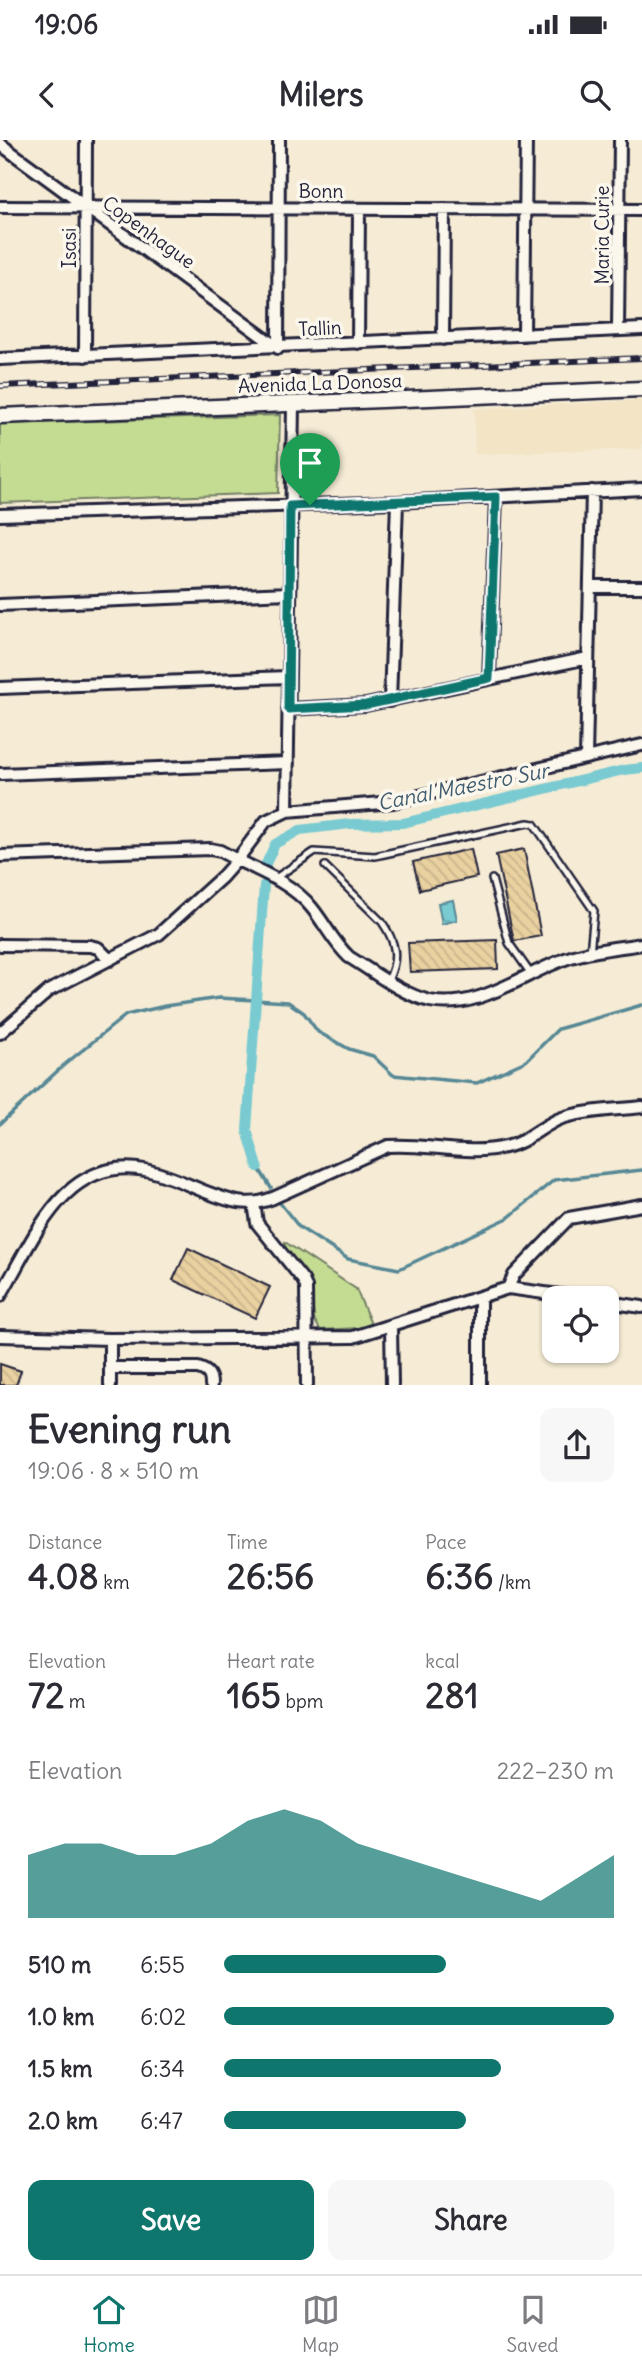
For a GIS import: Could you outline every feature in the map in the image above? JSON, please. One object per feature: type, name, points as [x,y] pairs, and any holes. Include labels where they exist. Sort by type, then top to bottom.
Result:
[{"type":"main road","name":"Avenida La Donosa","points":[[0,416],[642,389]]},
{"type":"street","name":"Isasi","points":[[85,356],[86,140]]},
{"type":"street","points":[[278,348],[279,140]]},
{"type":"street","points":[[524,335],[526,140]]},
{"type":"street","name":"Maria Curie","points":[[618,330],[620,140]]},
{"type":"street","name":"Copenhague","points":[[0,144],[278,348]]},
{"type":"street","name":"Bonn","points":[[0,207],[642,210]]},
{"type":"street","points":[[358,343],[359,209]]},
{"type":"street","points":[[443,339],[444,209]]},
{"type":"street","name":"Tallin","points":[[0,359],[642,329]]},
{"type":"street","points":[[288,811],[293,404]]},
{"type":"street","points":[[0,515],[397,502],[642,489]]},
{"type":"street","points":[[586,758],[592,491]]},
{"type":"street","points":[[489,678],[496,497]]},
{"type":"street","points":[[390,701],[397,502]]},
{"type":"street","points":[[591,587],[642,587]]},
{"type":"street","points":[[0,605],[289,593]]},
{"type":"street","points":[[288,709],[352,707],[390,701],[588,658]]},
{"type":"street","points":[[0,688],[288,677]]},
{"type":"street","points":[[0,1033],[50,990],[159,934],[222,877],[266,821],[288,811],[393,802],[642,745]]},
{"type":"street","points":[[0,774],[288,763]]},
{"type":"street","points":[[0,856],[210,849],[220,851],[300,895],[349,957],[414,996],[445,1003],[482,996],[570,957],[642,944]]},
{"type":"street","points":[[0,945],[90,946],[98,948],[110,960]]},
{"type":"street","points":[[0,1296],[43,1221],[74,1186],[90,1176],[110,1170],[145,1170],[231,1201],[254,1203],[273,1198],[388,1146],[436,1150],[498,1149],[518,1144],[564,1117],[642,1107]]},
{"type":"street","points":[[254,1203],[257,1223],[306,1287],[307,1385]]},
{"type":"street","points":[[508,1288],[514,1275],[569,1218],[642,1205]]},
{"type":"street","points":[[0,1336],[110,1339],[353,1337],[508,1288],[542,1293]]},
{"type":"street","points":[[480,1297],[480,1385]]},
{"type":"street","points":[[619,1304],[642,1307]]},
{"type":"street","points":[[391,1326],[392,1385]]},
{"type":"street","points":[[110,1339],[110,1385]]},
{"type":"street","points":[[110,1368],[198,1368],[208,1373],[211,1385]]},
{"type":"lane","points":[[274,879],[314,852],[375,856],[528,823],[534,824],[594,911],[590,953]]},
{"type":"lane","points":[[325,866],[390,932],[396,960],[388,981]]},
{"type":"lane","points":[[492,879],[509,943],[531,974]]},
{"type":"shaded area","points":[[642,400],[642,449],[475,454],[474,409]]},
{"type":"green space","points":[[280,415],[278,493],[0,503],[0,424]]},
{"type":"green space","points":[[285,1242],[356,1289],[371,1324],[359,1328],[320,1330],[314,1319],[310,1285],[284,1247]]},
{"type":"water","points":[[453,900],[457,920],[442,924],[438,903]]},
{"type":"building","points":[[471,849],[477,877],[420,890],[413,862]]},
{"type":"building","points":[[524,849],[541,936],[514,941],[496,855]]},
{"type":"building","points":[[497,940],[498,969],[410,972],[408,943]]},
{"type":"building","points":[[188,1248],[270,1287],[255,1318],[173,1280]]},
{"type":"building","points":[[0,1364],[21,1371],[16,1385],[0,1385]]},
{"type":"waterway","name":"Canal Maestro Sur","points":[[265,866],[275,844],[300,830],[350,824],[403,823],[642,768]]},
{"type":"waterway","name":"Canal Maestro Sur","points":[[258,1167],[247,1130],[264,885]]},
{"type":"waterway","points":[[0,1124],[64,1065],[126,1015],[165,1006],[219,998],[288,1002],[304,1013],[318,1032],[349,1049],[373,1056],[393,1075],[477,1083],[526,1061],[558,1029],[642,1005]]},
{"type":"waterway","name":"Canal Maestro Sur","points":[[258,1167],[271,1188]]},
{"type":"waterway","name":"Canal Maestro Sur","points":[[280,1203],[299,1227],[348,1259],[399,1269],[508,1218],[554,1180],[642,1170]]},
{"type":"railway","points":[[0,386],[642,358]]},
{"type":"route","points":[[496,497],[489,678],[366,705],[288,709],[290,506],[310,505],[496,497]]}]
